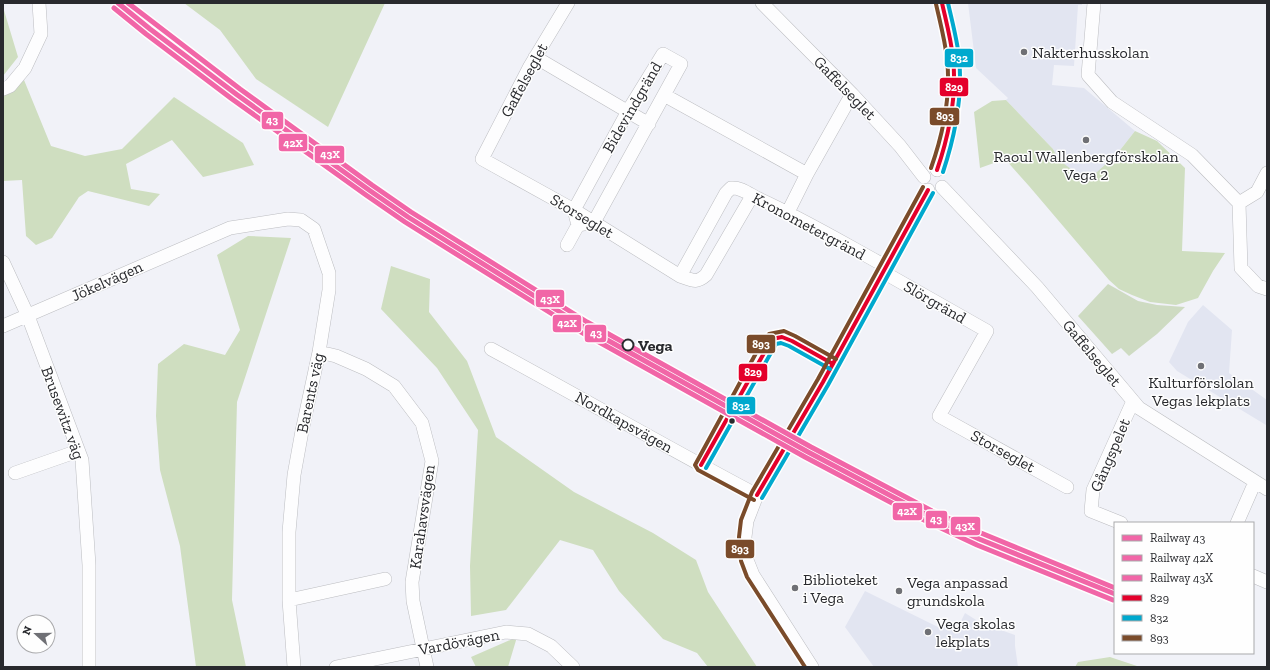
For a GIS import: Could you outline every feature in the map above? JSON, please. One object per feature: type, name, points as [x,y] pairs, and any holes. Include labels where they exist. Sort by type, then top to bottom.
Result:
[{"type":"street","points":[[3,89],[10,86],[25,68],[41,34],[39,3]]},
{"type":"street","name":"Gaffelseglet","points":[[482,159],[535,57],[568,3]]},
{"type":"street","name":"Gaffelseglet","points":[[762,3],[852,94],[900,146],[924,177]]},
{"type":"street","points":[[937,170],[944,149],[952,104],[954,81],[954,58],[942,3]]},
{"type":"street","points":[[1094,3],[1088,75],[1112,102],[1192,155],[1240,203],[1241,268],[1258,286],[1267,289]]},
{"type":"street","name":"Bidevindgränd","points":[[574,210],[628,111],[663,54],[681,64],[594,222]]},
{"type":"street","points":[[535,57],[649,124]]},
{"type":"street","points":[[788,212],[807,174],[852,94]]},
{"type":"street","points":[[664,95],[807,174]]},
{"type":"street","name":"Storseglet","points":[[482,159],[574,210],[680,276],[693,281],[701,280],[706,275],[752,196]]},
{"type":"street","points":[[937,170],[942,175],[942,187],[937,191],[932,192],[923,185],[924,177],[930,171],[937,170]]},
{"type":"street","points":[[1240,203],[1257,192],[1267,173]]},
{"type":"street","name":"Gaffelseglet","points":[[942,187],[1037,287],[1140,408],[1267,489]]},
{"type":"street","name":"Kronometergränd","points":[[680,276],[726,193],[731,188],[738,188],[788,212],[885,270]]},
{"type":"street","points":[[812,667],[753,575],[747,560],[745,537],[747,521],[758,494],[833,364],[928,190]]},
{"type":"street","points":[[567,245],[578,225],[574,210]]},
{"type":"street","name":"Barents väg","points":[[212,236],[230,228],[288,220],[301,220],[314,229],[329,273],[329,290],[319,352],[294,475],[289,532],[289,600],[294,667]]},
{"type":"street","points":[[578,225],[594,222]]},
{"type":"street","name":"Jökelvägen","points":[[3,326],[212,236]]},
{"type":"street","name":"Brusewitz väg","points":[[3,262],[28,316],[82,460],[89,565],[89,667]]},
{"type":"street","name":"Slörgränd","points":[[885,270],[987,331],[939,416]]},
{"type":"street","name":"Nordkapsvägen","points":[[491,349],[701,465],[758,494]]},
{"type":"street","name":"Karahavsvägen","points":[[319,352],[336,356],[366,368],[394,386],[422,423],[432,461],[412,582],[413,601],[427,667]]},
{"type":"street","name":"Gångspelet","points":[[1118,522],[1091,511],[1092,490],[1133,401]]},
{"type":"street","name":"Storseglet","points":[[939,416],[1067,487]]},
{"type":"street","points":[[15,473],[78,451]]},
{"type":"street","points":[[1237,522],[1255,482]]},
{"type":"street","points":[[1254,576],[1267,582]]},
{"type":"street","points":[[289,600],[385,579]]},
{"type":"street","name":"Vardövägen","points":[[336,667],[506,632],[528,634],[551,646],[572,667]]},
{"type":"shaded area","name":"Nakterhusskolan","points":[[968,3],[1082,3],[1082,5],[1078,5],[1074,66],[1054,65],[1052,85],[1084,88],[1135,131],[1117,154],[1087,182],[1059,160],[1053,149],[1006,100],[1008,98],[976,68]]},
{"type":"shaded area","name":"Kulturförslolan Vegas lekplats","points":[[1203,305],[1232,330],[1229,373],[1267,400],[1266,425],[1177,371],[1169,362],[1188,322]]},
{"type":"shaded area","name":"Vega skolas lekplats","points":[[865,591],[940,628],[943,624],[957,629],[965,613],[981,623],[1015,635],[1018,667],[874,667],[845,627]]},
{"type":"green space","points":[[184,3],[385,3],[328,127],[256,79],[220,30]]},
{"type":"green space","points":[[3,7],[18,57],[3,76]]},
{"type":"green space","points":[[24,80],[51,146],[85,156],[122,149],[174,97],[243,143],[254,165],[203,177],[172,140],[126,164],[131,189],[160,194],[149,206],[88,191],[79,197],[52,238],[36,245],[26,236],[22,180],[3,181],[3,96],[11,93]]},
{"type":"green space","points":[[1006,100],[1053,149],[1059,160],[1087,181],[1117,154],[1135,131],[1157,141],[1185,168],[1182,251],[1225,253],[1198,298],[1176,305],[1150,302],[1119,289],[1109,280],[1005,159],[980,168],[974,112],[992,101]]},
{"type":"green space","points":[[248,236],[291,238],[237,402],[232,600],[246,667],[196,667],[180,546],[160,470],[156,416],[158,364],[184,344],[225,355],[240,330],[217,255]]},
{"type":"green space","points":[[391,266],[430,279],[429,312],[467,361],[496,437],[574,492],[653,533],[696,560],[708,592],[757,667],[708,667],[697,653],[663,639],[619,591],[593,550],[560,540],[506,610],[471,616],[470,566],[478,430],[437,368],[381,309]]},
{"type":"green space","points":[[1108,284],[1138,301],[1157,305],[1185,307],[1157,334],[1129,356],[1121,348],[1112,354],[1078,316]]},
{"type":"green space","points":[[517,637],[508,667],[476,667],[471,657]]},
{"type":"green space","points":[[1110,657],[1140,667],[1075,667],[1078,662]]},
{"type":"rail line","name":"43","points":[[118,3],[236,94],[369,190],[408,217],[584,327],[808,452],[929,516],[979,539],[1114,594]]},
{"type":"rail line","name":"43X","points":[[128,3],[240,89],[372,185],[411,212],[587,322],[811,447],[932,511],[981,533],[1114,588]]},
{"type":"rail line","name":"42X","points":[[114,8],[232,99],[366,195],[405,222],[581,332],[805,457],[926,521],[977,545],[1113,600]]},
{"type":"transit line","name":"829","points":[[937,170],[951,115],[954,86],[952,51],[942,3]]},
{"type":"transit line","name":"832","points":[[943,172],[957,116],[960,86],[958,50],[948,3]]},
{"type":"transit line","name":"893","points":[[931,168],[939,142],[945,114],[948,86],[946,52],[936,4]]},
{"type":"transit line","name":"893","points":[[805,667],[747,577],[741,561],[739,537],[741,520],[752,492],[818,379],[923,187]]},
{"type":"transit line","name":"829","points":[[757,495],[823,382],[928,190]]},
{"type":"transit line","name":"832","points":[[762,498],[828,385],[933,193]]},
{"type":"transit line","name":"893","points":[[754,500],[698,470],[695,465],[761,344],[769,334],[784,331],[836,359]]},
{"type":"transit line","name":"829","points":[[701,465],[772,339],[782,337],[792,341],[833,364]]},
{"type":"transit line","name":"832","points":[[706,468],[776,344],[781,343],[789,346],[830,369]]},
{"type":"place","name":"Nakterhusskolan","points":[[1024,52]]},
{"type":"place","name":"Raoul Wallenbergförskolan Vega 2","points":[[1086,140]]},
{"type":"place","name":"Vega","points":[[628,345]]},
{"type":"place","name":"Kulturförslolan Vegas lekplats","points":[[1201,366]]},
{"type":"place","name":"Biblioteket i Vega","points":[[795,588]]},
{"type":"place","name":"Vega anpassad grundskola","points":[[899,591]]},
{"type":"place","name":"Vega skolas lekplats","points":[[928,632]]}]
